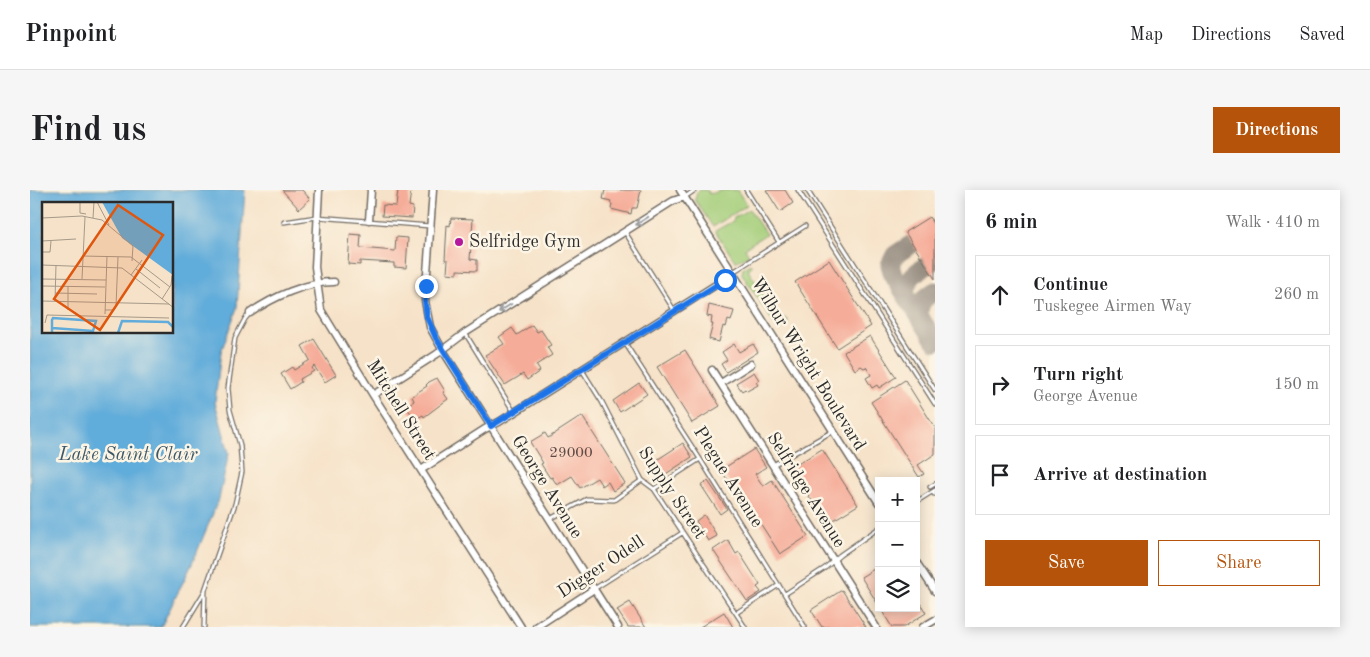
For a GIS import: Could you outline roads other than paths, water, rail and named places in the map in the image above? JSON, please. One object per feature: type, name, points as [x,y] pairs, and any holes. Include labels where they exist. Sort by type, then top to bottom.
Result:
[{"type":"street","name":"Mitchell Street","points":[[319,190],[315,266],[321,310],[521,627]]},
{"type":"street","points":[[369,220],[372,190]]},
{"type":"street","name":"George Avenue","points":[[433,190],[426,308],[430,327],[442,349],[618,627]]},
{"type":"street","name":"Wilbur Wright Boulevard","points":[[680,190],[875,497]]},
{"type":"street","points":[[373,395],[625,232],[674,201],[684,197]]},
{"type":"street","points":[[421,470],[725,280],[732,272]]},
{"type":"street","points":[[250,313],[296,290],[316,283],[334,282]]},
{"type":"street","points":[[721,383],[751,364]]},
{"type":"street","name":"Selfridge Avenue","points":[[712,370],[876,627]]},
{"type":"street","points":[[919,567],[935,591]]},
{"type":"street","name":"Digger Odell","points":[[536,627],[594,589]]},
{"type":"street","points":[[923,627],[935,620]]},
{"type":"lane","points":[[684,197],[695,190]]},
{"type":"lane","points":[[746,190],[780,242]]},
{"type":"lane","points":[[798,190],[935,404]]},
{"type":"lane","points":[[807,190],[935,390]]},
{"type":"lane","points":[[284,222],[317,216],[430,226]]},
{"type":"lane","points":[[732,272],[805,226]]},
{"type":"lane","points":[[625,232],[675,311]]},
{"type":"lane","points":[[183,627],[205,590],[235,504],[242,472],[240,445],[230,410],[228,388],[235,338],[244,319],[250,313]]},
{"type":"lane","points":[[465,334],[515,412]]},
{"type":"lane","name":"Plegue Avenue","points":[[625,343],[805,627]]},
{"type":"lane","name":"Supply Street","points":[[582,370],[602,402],[642,480],[654,489],[745,627]]},
{"type":"lane","points":[[773,466],[833,430]]},
{"type":"lane","points":[[654,489],[700,459]]},
{"type":"lane","points":[[550,519],[586,499],[614,500],[642,480]]},
{"type":"lane","points":[[930,487],[935,484]]},
{"type":"lane","points":[[920,499],[935,490]]},
{"type":"lane","points":[[785,594],[825,568],[875,531]]},
{"type":"lane","name":"Digger Odell","points":[[594,589],[682,533]]},
{"type":"lane","points":[[736,613],[779,585]]},
{"type":"lane","points":[[204,627],[205,590]]},
{"type":"water","name":"Lake Saint Clair","points":[[30,190],[245,190],[237,308],[221,352],[215,402],[229,453],[219,499],[192,564],[161,627],[30,627]]},
{"type":"place","name":"Selfridge Gym","points":[[459,242]]}]
